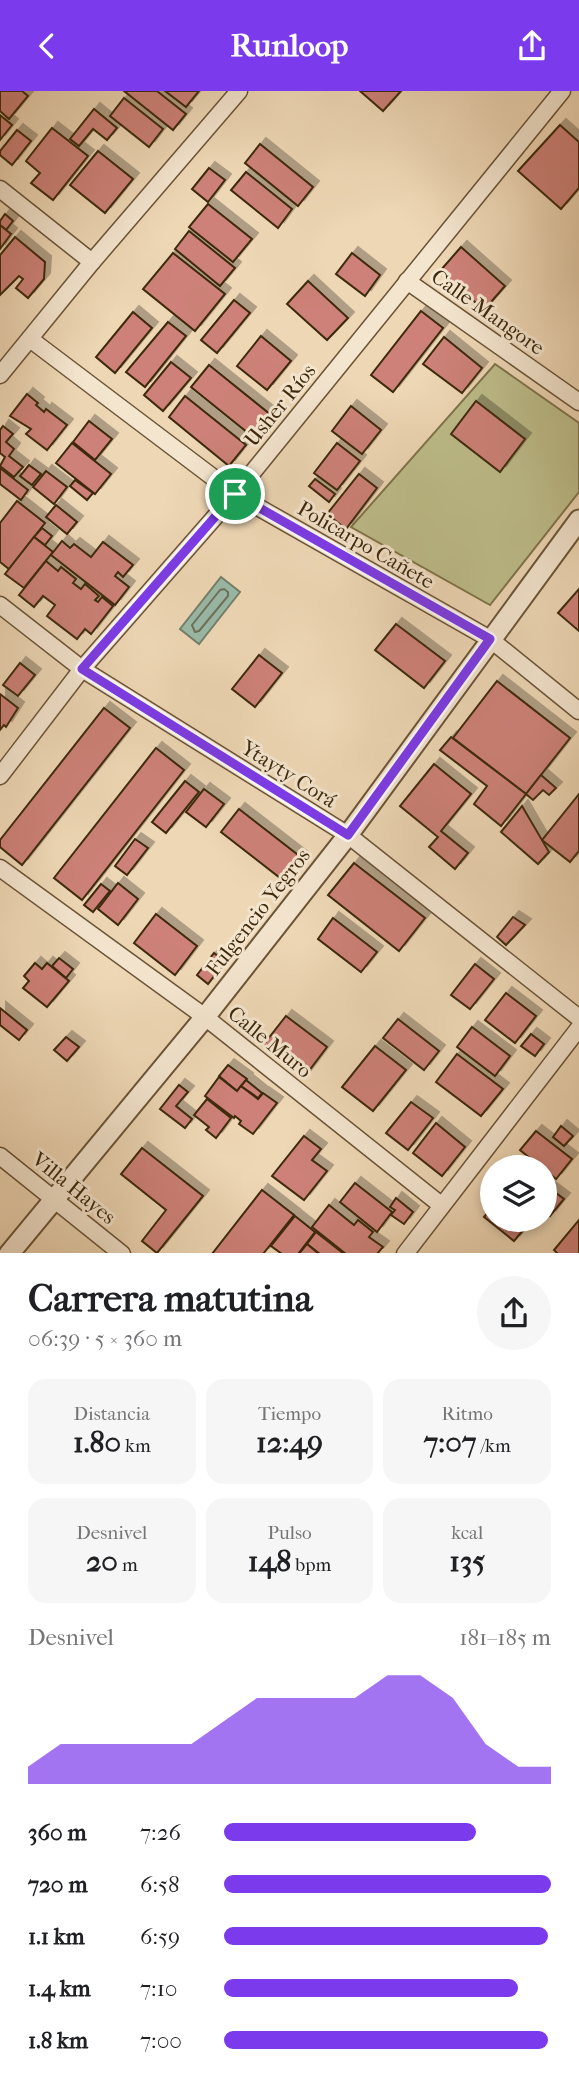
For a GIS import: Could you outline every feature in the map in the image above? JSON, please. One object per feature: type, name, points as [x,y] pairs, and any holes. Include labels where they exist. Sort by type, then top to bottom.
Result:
[{"type":"street","points":[[0,375],[92,262],[239,91]]},
{"type":"street","name":"Usher Ríos","points":[[0,776],[82,669],[235,494],[562,91]]},
{"type":"street","points":[[0,189],[92,262]]},
{"type":"street","name":"Calle Mangore","points":[[407,282],[579,402]]},
{"type":"street","name":"Policarpo Cañete","points":[[30,339],[235,494],[490,639],[579,711]]},
{"type":"street","name":"Fulgencio Yegros","points":[[10,1253],[205,1017],[348,835],[579,520]]},
{"type":"street","name":"Ytayty Corá","points":[[0,605],[82,669],[348,835],[579,1018]]},
{"type":"street","name":"Calle Muro","points":[[0,867],[205,1017],[441,1205]]},
{"type":"street","points":[[406,1253],[579,1028]]},
{"type":"street","name":"Villa Hayes","points":[[0,1156],[121,1253]]},
{"type":"green space","points":[[495,364],[579,423],[579,492],[490,605],[351,527]]},
{"type":"water","points":[[221,577],[240,592],[199,644],[180,629]]},
{"type":"building","points":[[0,91],[22,91],[28,96],[9,119],[0,111]]},
{"type":"building","points":[[124,91],[157,91],[186,114],[173,130]]},
{"type":"building","points":[[165,91],[199,91],[186,107]]},
{"type":"building","points":[[360,91],[401,91],[383,111]]},
{"type":"building","points":[[124,98],[163,129],[149,147],[110,116]]},
{"type":"building","points":[[94,109],[117,128],[107,140],[93,129],[79,146],[70,139]]},
{"type":"building","points":[[0,115],[12,125],[0,140]]},
{"type":"building","points":[[560,125],[579,142],[579,188],[561,209],[518,171]]},
{"type":"building","points":[[52,128],[88,156],[53,200],[31,183],[40,173],[26,161]]},
{"type":"building","points":[[17,130],[31,141],[12,165],[0,155],[0,151]]},
{"type":"building","points":[[260,144],[313,187],[298,206],[245,163]]},
{"type":"building","points":[[98,151],[133,179],[105,213],[70,185]]},
{"type":"building","points":[[209,168],[225,180],[208,202],[192,189]]},
{"type":"building","points":[[246,172],[292,209],[278,228],[231,190]]},
{"type":"building","points":[[208,204],[252,239],[233,262],[189,227]]},
{"type":"building","points":[[5,214],[13,221],[6,230],[0,225]]},
{"type":"building","points":[[0,225],[11,234],[0,249]]},
{"type":"building","points":[[189,231],[235,268],[220,286],[175,249]]},
{"type":"building","points":[[15,237],[45,262],[44,279],[28,298],[16,288],[23,279],[19,276],[0,295],[0,255]]},
{"type":"building","points":[[461,247],[505,286],[484,310],[440,271]]},
{"type":"building","points":[[173,253],[225,294],[195,331],[143,289]]},
{"type":"building","points":[[352,253],[380,275],[365,296],[336,274]]},
{"type":"building","points":[[308,281],[348,318],[327,340],[287,304]]},
{"type":"building","points":[[234,300],[250,313],[217,353],[201,340]]},
{"type":"building","points":[[421,311],[443,328],[393,392],[371,375]]},
{"type":"building","points":[[133,312],[152,328],[115,373],[96,357]]},
{"type":"building","points":[[168,322],[186,336],[145,387],[126,372]]},
{"type":"building","points":[[261,336],[291,361],[267,390],[237,366]]},
{"type":"building","points":[[444,337],[482,368],[462,393],[423,364]]},
{"type":"building","points":[[171,362],[191,378],[163,411],[144,395]]},
{"type":"building","points":[[209,365],[271,415],[253,437],[191,387]]},
{"type":"building","points":[[27,394],[44,412],[46,409],[67,425],[47,450],[26,434],[31,429],[10,416]]},
{"type":"building","points":[[185,396],[246,445],[229,466],[169,417]]},
{"type":"building","points":[[476,401],[525,439],[500,472],[451,434]]},
{"type":"building","points":[[351,406],[381,430],[362,454],[332,431]]},
{"type":"building","points":[[89,421],[112,439],[95,460],[73,442]]},
{"type":"building","points":[[3,426],[13,434],[6,442],[14,449],[9,456],[23,467],[14,477],[0,466],[5,457],[0,453],[0,430]]},
{"type":"building","points":[[72,443],[111,474],[95,494],[56,463]]},
{"type":"building","points":[[337,443],[360,461],[337,490],[314,473]]},
{"type":"building","points":[[29,465],[41,474],[32,485],[20,476]]},
{"type":"building","points":[[0,468],[28,490],[21,500],[0,484]]},
{"type":"building","points":[[46,471],[67,487],[54,504],[33,487]]},
{"type":"building","points":[[359,474],[377,488],[346,529],[327,514]]},
{"type":"building","points":[[315,479],[335,494],[329,502],[309,486]]},
{"type":"building","points":[[75,480],[93,493],[87,500],[70,486]]},
{"type":"building","points":[[17,501],[45,523],[9,569],[0,562],[0,523]]},
{"type":"building","points":[[56,505],[77,522],[67,534],[46,517]]},
{"type":"building","points":[[42,528],[52,536],[45,545],[34,537]]},
{"type":"building","points":[[34,537],[53,552],[24,588],[5,574]]},
{"type":"building","points":[[62,541],[70,548],[74,544],[91,557],[103,542],[133,565],[123,577],[118,572],[115,576],[129,587],[115,605],[51,555]]},
{"type":"building","points":[[46,561],[58,571],[61,567],[76,579],[73,583],[81,589],[85,584],[99,596],[95,600],[98,602],[102,597],[113,606],[91,634],[85,629],[77,639],[47,616],[55,605],[43,596],[34,607],[19,595]]},
{"type":"building","points":[[579,589],[579,631],[558,613]]},
{"type":"building","points":[[396,624],[445,661],[424,688],[375,650]]},
{"type":"building","points":[[259,655],[282,673],[255,707],[232,689]]},
{"type":"building","points":[[20,663],[35,675],[18,696],[3,685]]},
{"type":"building","points":[[497,681],[570,738],[526,794],[453,738]]},
{"type":"building","points":[[0,694],[18,708],[6,727],[4,725],[0,730]]},
{"type":"building","points":[[104,708],[130,728],[22,865],[0,847],[0,840]]},
{"type":"building","points":[[451,737],[526,794],[501,826],[474,804],[487,786],[440,750]]},
{"type":"building","points":[[156,748],[184,770],[82,900],[54,878]]},
{"type":"building","points":[[434,764],[471,794],[441,831],[468,853],[455,869],[429,847],[438,837],[400,806]]},
{"type":"building","points":[[541,775],[556,788],[549,795],[543,790],[533,800],[526,794]]},
{"type":"building","points":[[185,781],[199,792],[166,833],[152,822]]},
{"type":"building","points":[[204,789],[224,804],[206,827],[186,812]]},
{"type":"building","points":[[579,794],[579,851],[570,862],[542,840]]},
{"type":"building","points":[[522,806],[549,852],[538,864],[501,832]]},
{"type":"building","points":[[239,809],[302,858],[284,881],[221,832]]},
{"type":"building","points":[[135,839],[148,848],[127,875],[115,866]]},
{"type":"building","points":[[354,863],[425,918],[399,951],[328,895]]},
{"type":"building","points":[[118,883],[138,899],[118,925],[98,909]]},
{"type":"building","points":[[101,884],[110,891],[93,912],[84,905]]},
{"type":"building","points":[[156,914],[197,946],[175,975],[134,943]]},
{"type":"building","points":[[513,917],[525,925],[506,945],[497,937]]},
{"type":"building","points":[[333,918],[377,952],[361,972],[318,939]]},
{"type":"building","points":[[214,953],[225,962],[208,984],[197,975]]},
{"type":"building","points":[[59,958],[73,969],[66,978],[52,966]]},
{"type":"building","points":[[35,963],[42,969],[47,963],[69,981],[47,1007],[23,988],[29,981],[24,976]]},
{"type":"building","points":[[475,964],[494,979],[470,1009],[451,995]]},
{"type":"building","points":[[506,993],[536,1016],[515,1043],[485,1020]]},
{"type":"building","points":[[0,1008],[27,1030],[19,1040],[0,1025]]},
{"type":"building","points":[[286,1016],[327,1047],[305,1076],[264,1044]]},
{"type":"building","points":[[398,1019],[439,1051],[424,1070],[383,1038]]},
{"type":"building","points":[[472,1027],[510,1056],[495,1076],[457,1047]]},
{"type":"building","points":[[531,1034],[544,1044],[535,1056],[521,1046]]},
{"type":"building","points":[[66,1037],[79,1047],[67,1061],[54,1050]]},
{"type":"building","points":[[375,1046],[406,1070],[373,1111],[342,1087]]},
{"type":"building","points":[[457,1054],[503,1089],[481,1116],[436,1082]]},
{"type":"building","points":[[228,1065],[247,1079],[237,1091],[219,1076]]},
{"type":"building","points":[[219,1077],[237,1091],[241,1086],[258,1099],[263,1093],[277,1103],[253,1134],[239,1124],[241,1121],[235,1116],[234,1118],[205,1096]]},
{"type":"building","points":[[246,1080],[262,1093],[258,1098],[241,1086]]},
{"type":"building","points":[[179,1085],[188,1092],[176,1106],[192,1119],[185,1128],[160,1109]]},
{"type":"building","points":[[207,1099],[231,1118],[216,1138],[206,1130],[209,1127],[194,1115]]},
{"type":"building","points":[[411,1102],[433,1118],[408,1150],[386,1133]]},
{"type":"building","points":[[436,1123],[465,1147],[442,1176],[413,1153]]},
{"type":"building","points":[[561,1126],[573,1136],[564,1146],[553,1137]]},
{"type":"building","points":[[536,1131],[572,1159],[557,1178],[557,1155],[526,1155],[520,1150]]},
{"type":"building","points":[[304,1136],[321,1149],[312,1160],[327,1171],[304,1200],[272,1176]]},
{"type":"building","points":[[142,1148],[203,1196],[157,1253],[142,1241],[166,1210],[121,1174]]},
{"type":"building","points":[[355,1183],[392,1212],[377,1232],[340,1202]]},
{"type":"building","points":[[262,1190],[294,1215],[264,1253],[213,1253]]},
{"type":"building","points":[[557,1194],[564,1199],[557,1208]]},
{"type":"building","points":[[396,1198],[413,1212],[404,1224],[391,1215],[395,1210],[390,1207]]},
{"type":"building","points":[[329,1205],[354,1225],[358,1220],[373,1232],[369,1237],[383,1247],[378,1253],[345,1253],[312,1227]]},
{"type":"building","points":[[295,1216],[315,1232],[299,1253],[281,1253],[271,1246]]},
{"type":"building","points":[[579,1220],[579,1253],[557,1253],[554,1250]]},
{"type":"building","points":[[316,1232],[343,1253],[319,1253],[307,1244]]},
{"type":"building","points":[[503,1232],[522,1232],[514,1241]]},
{"type":"building","points":[[307,1244],[318,1253],[300,1253]]},
{"type":"route","points":[[235,494],[490,639],[348,835],[82,669],[235,494]]}]
